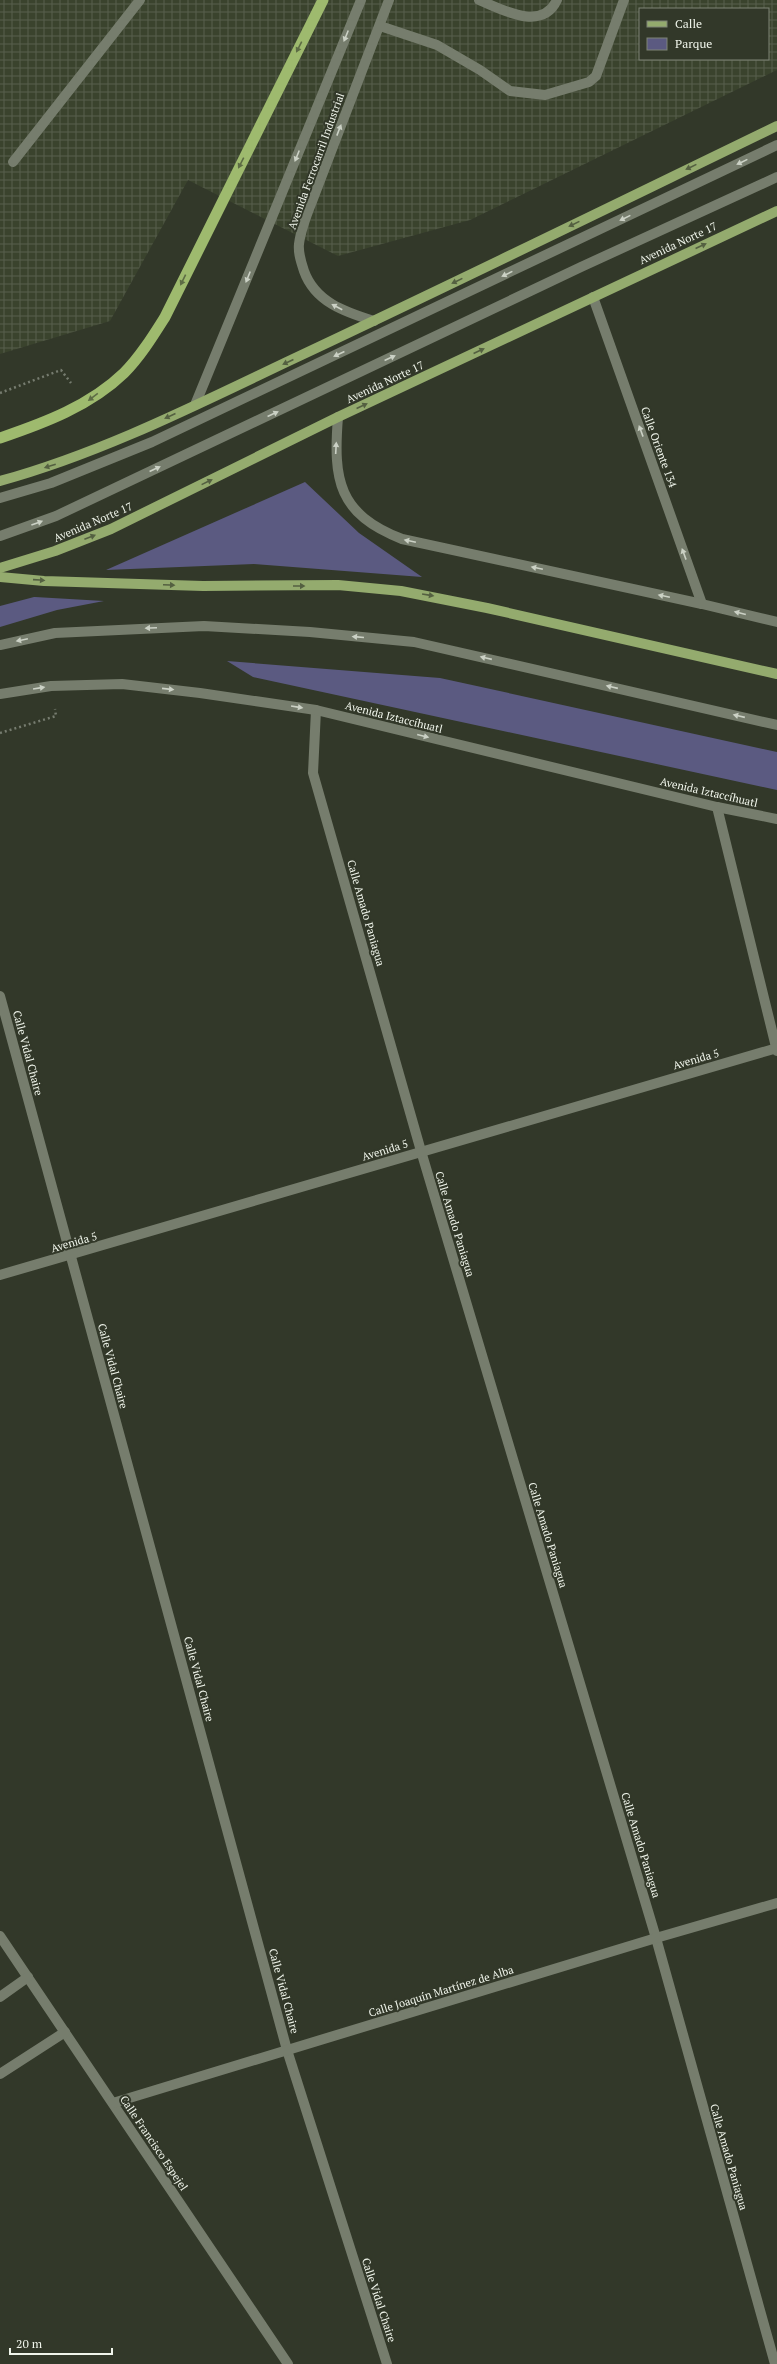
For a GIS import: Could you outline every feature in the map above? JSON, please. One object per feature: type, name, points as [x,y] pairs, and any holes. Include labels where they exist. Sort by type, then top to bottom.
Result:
[{"type":"highway","points":[[0,438],[34,426],[85,403],[124,374],[147,345],[165,316],[323,0]]},
{"type":"main road","points":[[0,481],[57,464],[195,405],[374,321],[777,126]]},
{"type":"main road","name":"Avenida Norte 17","points":[[0,568],[55,551],[111,529],[338,417],[777,211]]},
{"type":"main road","points":[[0,577],[44,581],[204,586],[338,586],[401,591],[487,608],[777,674]]},
{"type":"street","points":[[13,162],[140,0]]},
{"type":"street","points":[[195,405],[361,0]]},
{"type":"street","name":"Avenida Ferrocarril Industrial","points":[[374,321],[346,312],[326,301],[314,290],[306,278],[300,259],[299,245],[301,230],[390,0]]},
{"type":"street","points":[[479,0],[521,17],[538,17],[553,9],[557,0]]},
{"type":"street","points":[[380,26],[437,45],[480,70],[510,92],[545,95],[589,82],[596,76],[624,0]]},
{"type":"street","points":[[0,498],[50,483],[152,442],[777,145]]},
{"type":"street","points":[[0,536],[56,516],[574,270],[777,178]]},
{"type":"street","name":"Calle Oriente 134","points":[[593,297],[702,604]]},
{"type":"street","points":[[338,417],[335,453],[339,480],[353,507],[381,531],[402,540],[702,604],[777,622]]},
{"type":"street","points":[[0,645],[55,633],[204,626],[310,632],[406,642],[777,725]]},
{"type":"street","name":"Avenida Iztaccíhuatl","points":[[0,694],[51,686],[122,684],[200,692],[316,710],[717,807],[777,819]]},
{"type":"street","name":"Calle Amado Paniagua","points":[[316,710],[314,773],[420,1151],[656,1938],[774,2364]]},
{"type":"street","points":[[717,807],[777,1049]]},
{"type":"street","name":"Calle Vidal Chaire","points":[[0,996],[287,2050],[387,2364]]},
{"type":"street","name":"Avenida 5","points":[[0,1275],[420,1151],[777,1049]]},
{"type":"street","name":"Calle Joaquín Martínez de Alba","points":[[113,2103],[656,1938],[777,1903]]},
{"type":"street","name":"Calle Francisco Espejel","points":[[0,1936],[288,2364]]},
{"type":"street","points":[[0,1997],[28,1977]]},
{"type":"street","points":[[0,2074],[65,2032]]},
{"type":"path","points":[[0,393],[61,370]]},
{"type":"path","points":[[0,733],[56,716]]},
{"type":"shaded area","points":[[0,0],[777,0],[777,70],[470,220],[338,256],[188,180],[110,321],[0,354]]},
{"type":"green space","points":[[305,482],[359,533],[422,577],[254,564],[106,570]]},
{"type":"green space","points":[[34,597],[104,601],[57,610],[0,627],[0,606]]},
{"type":"green space","points":[[227,661],[440,678],[777,752],[777,790],[253,677]]}]
